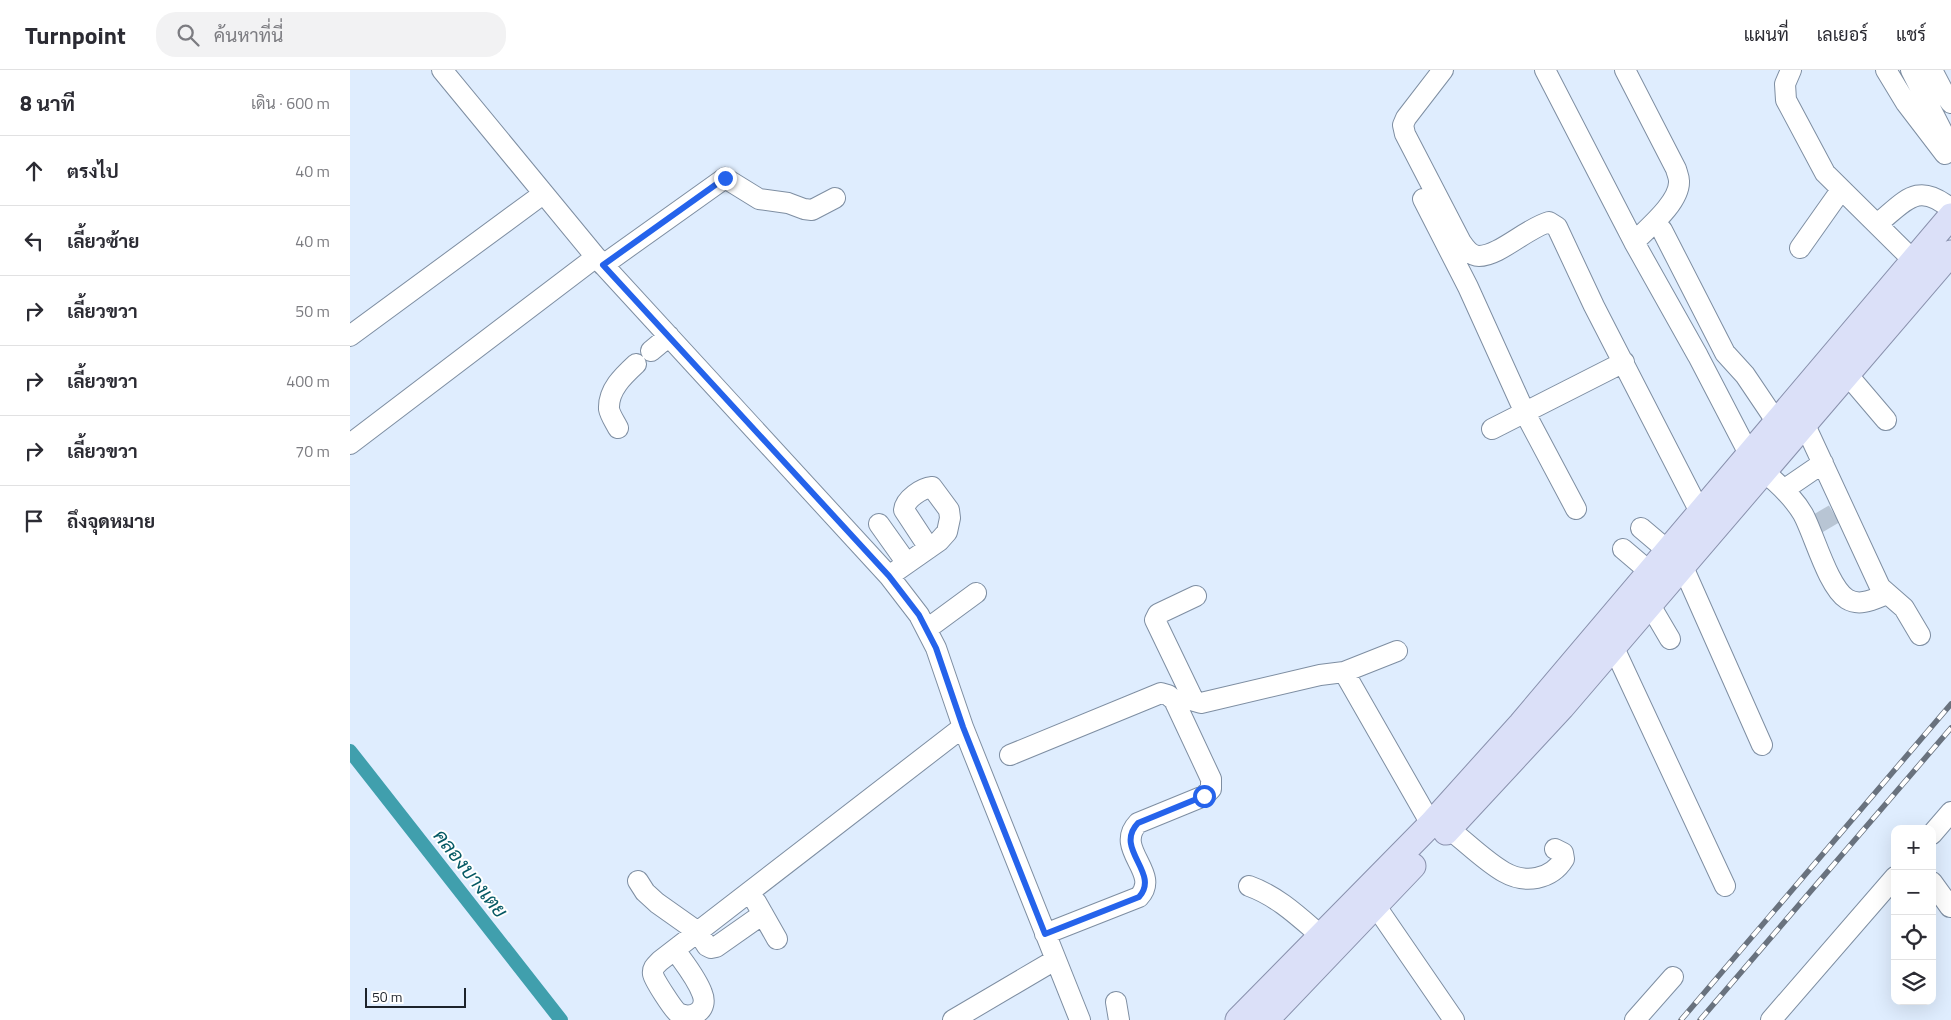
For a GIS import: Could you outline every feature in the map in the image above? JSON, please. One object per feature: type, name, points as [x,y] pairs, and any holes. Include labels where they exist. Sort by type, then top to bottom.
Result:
[{"type":"main road","points":[[1266,1020],[1375,905],[1534,710],[1646,577],[1675,558],[1756,463],[1776,421],[1951,216]]},
{"type":"main road","points":[[1238,1020],[1320,935],[1440,826],[1562,707],[1650,605],[1700,512],[1804,423],[1846,373],[1949,262]]},
{"type":"street","points":[[442,70],[599,261],[906,596],[927,629],[936,648],[963,727],[1080,1020]]},
{"type":"street","points":[[1443,70],[1406,118],[1403,125],[1405,134],[1461,242],[1469,252],[1478,256],[1497,250],[1536,226],[1549,222],[1557,227],[1594,306],[1700,512]]},
{"type":"street","points":[[1545,70],[1634,242],[1756,463],[1785,489],[1803,514],[1826,519],[1874,575],[1886,594],[1904,608],[1920,635]]},
{"type":"street","points":[[1625,70],[1676,169],[1679,180],[1677,192],[1669,206],[1634,242]]},
{"type":"street","points":[[1791,70],[1785,84],[1786,100],[1825,172],[1914,261]]},
{"type":"street","points":[[1886,70],[1906,103],[1948,152]]},
{"type":"street","points":[[1911,70],[1948,152]]},
{"type":"street","points":[[1932,70],[1944,95],[1951,103]]},
{"type":"street","points":[[1406,166],[1468,287],[1525,412],[1576,509]]},
{"type":"street","points":[[350,444],[599,261],[725,178],[760,199],[788,203],[804,209],[812,210],[835,198]]},
{"type":"street","points":[[1800,248],[1841,190]]},
{"type":"street","points":[[350,336],[543,194]]},
{"type":"street","points":[[1877,224],[1911,197],[1918,194],[1940,199],[1951,209]]},
{"type":"street","points":[[1662,230],[1725,353],[1745,375],[1776,421]]},
{"type":"street","points":[[1662,293],[1688,280]]},
{"type":"street","points":[[651,351],[669,336]]},
{"type":"street","points":[[1492,429],[1624,362]]},
{"type":"street","points":[[618,428],[609,411],[610,398],[620,379],[636,364]]},
{"type":"street","points":[[1846,373],[1886,420]]},
{"type":"street","points":[[1804,423],[1823,463],[1831,577],[1847,599],[1862,604],[1886,594]]},
{"type":"street","points":[[1785,489],[1823,463]]},
{"type":"street","points":[[879,524],[906,562]]},
{"type":"street","points":[[1641,528],[1675,558],[1762,745]]},
{"type":"street","points":[[889,576],[906,562],[929,548]]},
{"type":"street","points":[[1620,556],[1646,577]]},
{"type":"street","points":[[927,629],[976,593]]},
{"type":"street","points":[[1196,596],[1158,614],[1155,620],[1194,701],[1202,703],[1320,675],[1344,672],[1397,650]]},
{"type":"street","points":[[1650,605],[1670,639]]},
{"type":"street","points":[[1614,648],[1725,886]]},
{"type":"street","points":[[1344,672],[1440,826],[1503,872],[1517,877],[1543,878],[1558,868],[1564,859],[1562,854],[1555,849]]},
{"type":"street","points":[[1010,755],[1162,692],[1168,694],[1174,700],[1211,779],[1211,789],[1204,796],[1138,823],[1132,829],[1129,838],[1146,883],[1145,891],[1139,897],[1045,934]]},
{"type":"street","points":[[675,950],[963,727]]},
{"type":"street","points":[[1936,829],[1951,812]]},
{"type":"street","points":[[638,881],[645,892],[657,903],[698,932],[707,946],[711,948],[716,947],[762,914]]},
{"type":"street","points":[[1771,1020],[1891,882]]},
{"type":"street","points":[[1249,886],[1264,892],[1286,906],[1320,935]]},
{"type":"street","points":[[1936,888],[1950,907]]},
{"type":"street","points":[[750,892],[777,939]]},
{"type":"street","points":[[1375,905],[1454,1020]]},
{"type":"street","points":[[953,1020],[1055,960]]},
{"type":"street","points":[[1635,1020],[1673,977]]},
{"type":"waterway","name":"คลองบางเตย","points":[[350,751],[561,1020]]},
{"type":"tunnel","points":[[1817,524],[1834,514]]},
{"type":"railway","points":[[1681,1020],[1951,704]]},
{"type":"railway","points":[[1700,1020],[1951,728]]},
{"type":"route","points":[[725,178],[603,265],[889,576],[919,615],[936,648],[963,727],[1045,934],[1139,897],[1145,891],[1146,883],[1129,838],[1132,829],[1138,823],[1204,796]]}]
